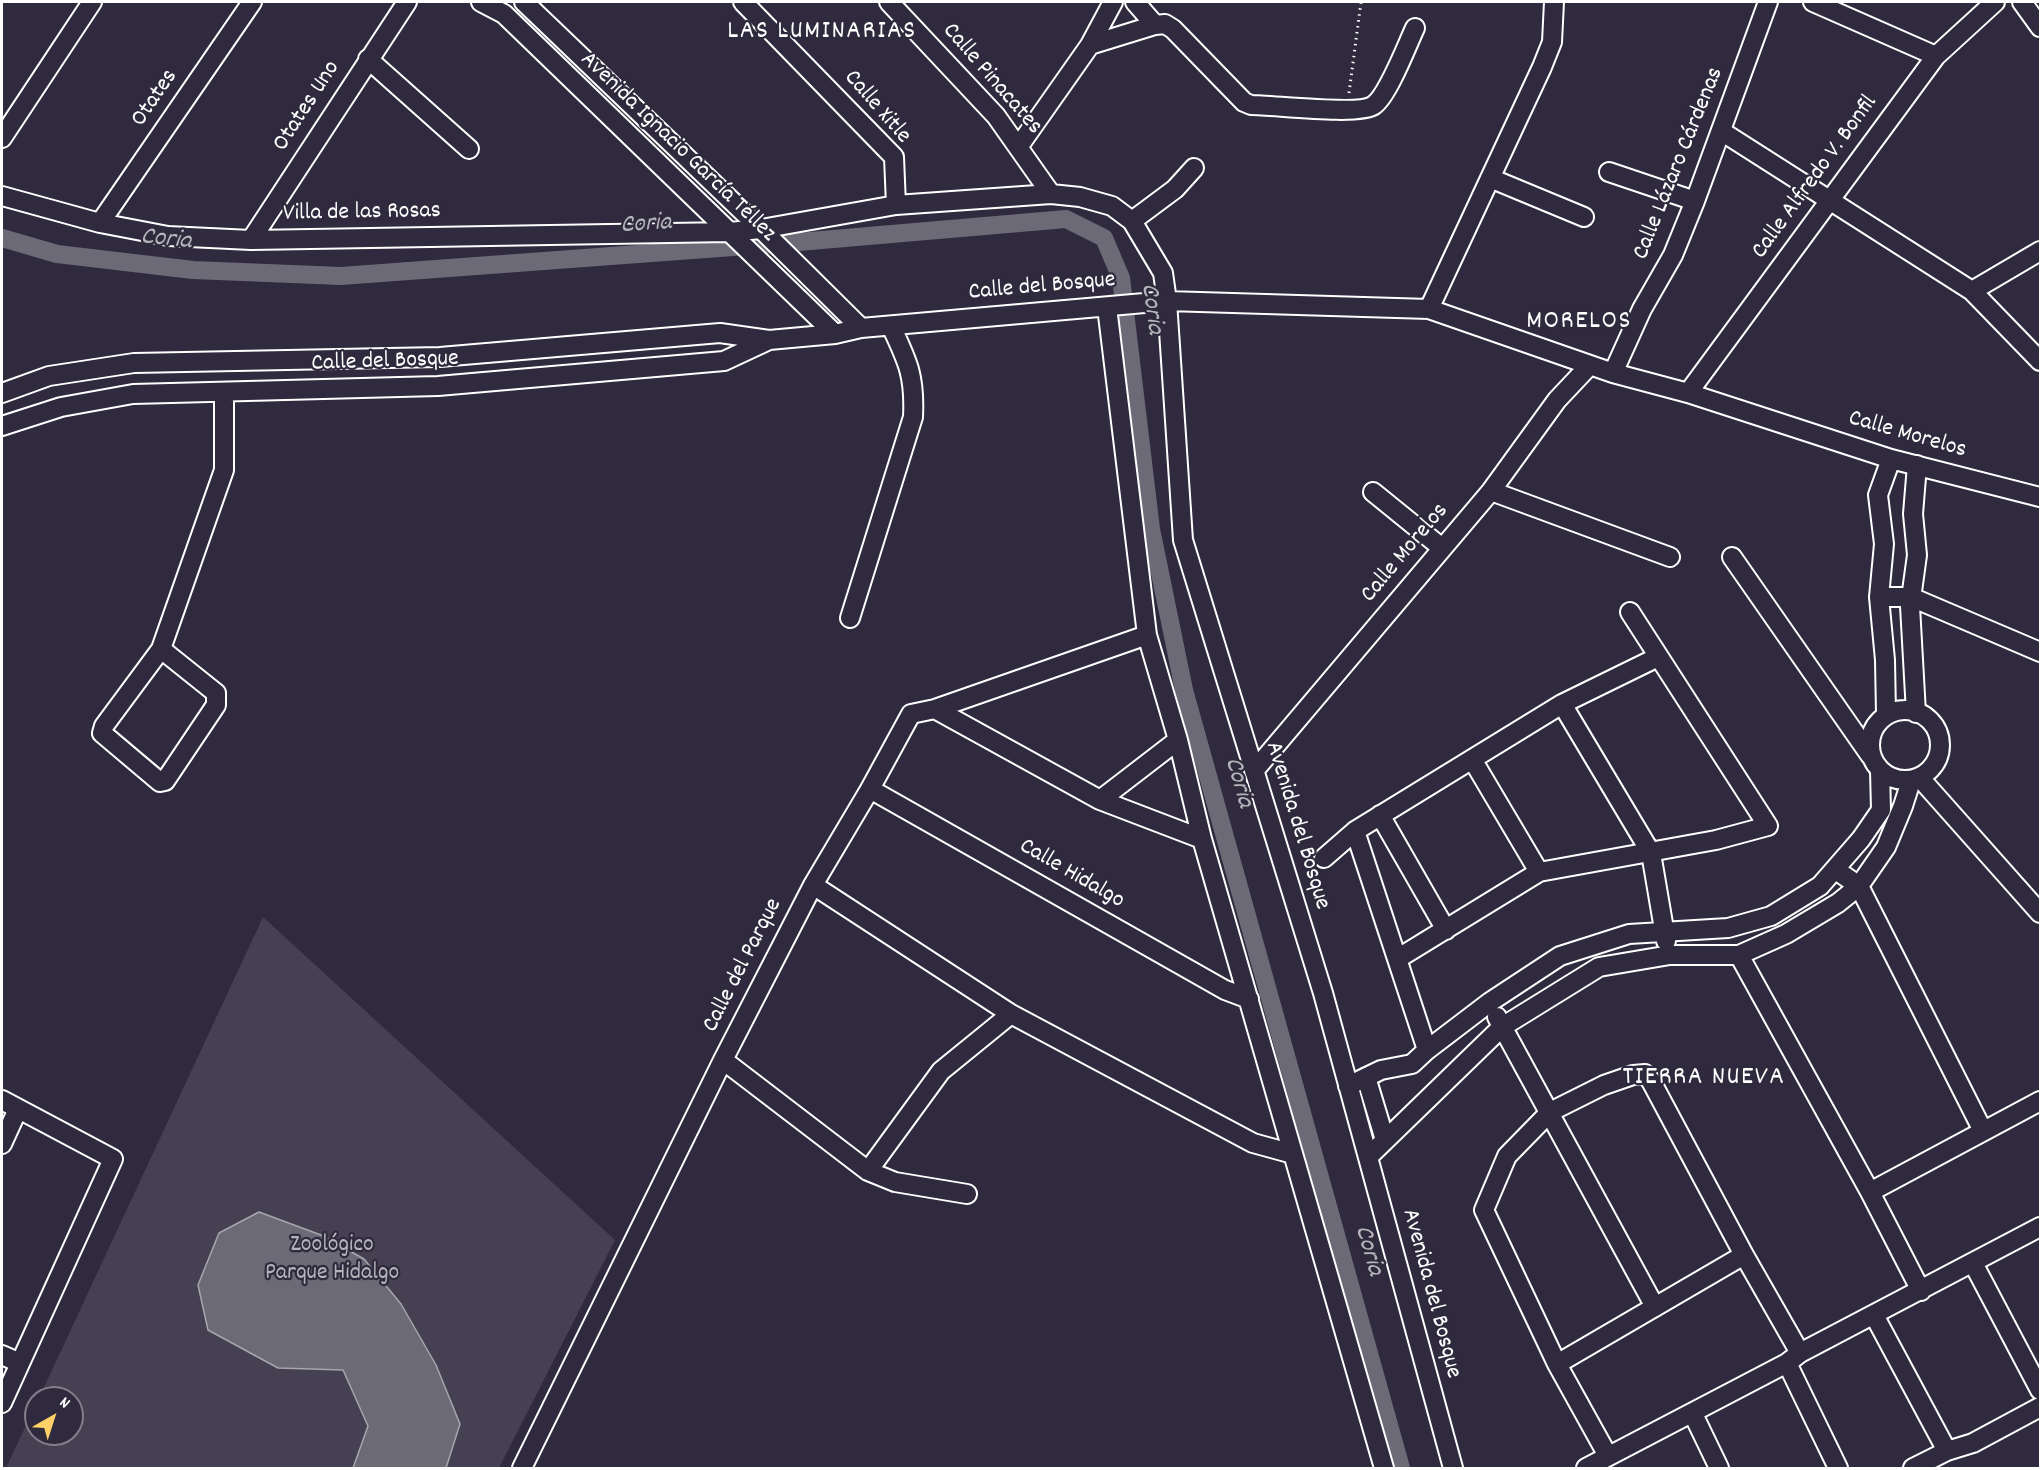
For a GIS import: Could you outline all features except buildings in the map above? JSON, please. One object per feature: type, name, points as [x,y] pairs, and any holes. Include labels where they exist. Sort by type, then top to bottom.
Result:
[{"type":"street","points":[[2,138],[92,2]]},
{"type":"street","name":"Otates","points":[[100,223],[252,2]]},
{"type":"street","name":"Otates Uno","points":[[251,240],[407,2]]},
{"type":"street","name":"Avenida Ignacio García Téllez","points":[[481,2],[504,14],[835,334]]},
{"type":"street","name":"Avenida Ignacio García Téllez","points":[[524,2],[861,328]]},
{"type":"street","name":"Calle Xitle","points":[[743,2],[894,157],[896,205]]},
{"type":"street","name":"Calle Pinacates","points":[[889,2],[996,116],[1051,194]]},
{"type":"street","points":[[1019,146],[1090,45],[1113,2]]},
{"type":"street","points":[[1135,2],[1155,25]]},
{"type":"street","points":[[1429,309],[1542,67],[1552,42],[1554,2]]},
{"type":"street","name":"Calle Lázaro Cárdenas","points":[[1612,373],[1642,309],[1673,255],[1768,2]]},
{"type":"street","points":[[1813,2],[1936,56]]},
{"type":"street","name":"Calle Alfredo V. Bonfil","points":[[1688,393],[1936,56],[1995,2]]},
{"type":"street","points":[[2022,2],[2040,27]]},
{"type":"street","points":[[1090,45],[1165,24],[1173,28],[1244,102],[1251,105],[1369,108],[1381,98],[1415,28]]},
{"type":"street","points":[[368,59],[469,149]]},
{"type":"street","points":[[1721,131],[1972,291],[2040,361]]},
{"type":"street","points":[[1132,221],[1175,189],[1194,168]]},
{"type":"street","points":[[1609,172],[1695,201]]},
{"type":"street","points":[[1490,178],[1584,217]]},
{"type":"street","name":"Villa de las Rosas","points":[[2,196],[100,223],[168,236],[251,240],[735,237],[767,235],[896,205],[1051,194],[1080,197],[1112,206]]},
{"type":"street","name":"Avenida del Bosque","points":[[1112,206],[1132,221],[1163,273],[1167,301],[1183,540],[1323,993],[1453,1468]]},
{"type":"street","points":[[1972,291],[2040,251]]},
{"type":"street","name":"Calle del Bosque","points":[[2,393],[49,376],[134,363],[440,357],[720,333],[769,340],[835,334],[861,328],[1167,301],[1429,309]]},
{"type":"street","points":[[1114,306],[1147,635],[1178,740],[1202,839],[1384,1468]]},
{"type":"street","name":"Calle Morelos","points":[[1429,309],[1612,373],[1688,393],[1891,459],[2040,497]]},
{"type":"street","points":[[850,618],[913,417],[914,390],[909,364],[891,326]]},
{"type":"street","name":"Calle del Bosque","points":[[2,426],[61,407],[133,394],[438,386],[724,361],[769,340]]},
{"type":"street","name":"Calle Morelos","points":[[1254,771],[1491,491],[1557,400],[1590,364]]},
{"type":"street","points":[[161,649],[216,693],[216,705],[165,781],[160,782],[102,733],[104,726],[161,649],[224,470],[224,392]]},
{"type":"street","points":[[1886,714],[1885,660],[1879,597],[1884,544],[1878,495],[1891,459]]},
{"type":"street","points":[[1916,713],[1910,606],[1917,555],[1913,514],[1917,465]]},
{"type":"street","points":[[1491,491],[1670,557]]},
{"type":"street","points":[[1373,492],[1442,548]]},
{"type":"street","points":[[1348,1086],[1381,1070],[1412,1064],[1490,1002],[1560,956],[1629,934],[1728,928],[1771,916],[1820,886],[1861,839],[1881,810],[1880,771],[1731,557]]},
{"type":"street","points":[[1879,597],[1911,597],[2040,652]]},
{"type":"street","points":[[1397,959],[1539,872],[1716,840],[1768,826],[1630,612]]},
{"type":"street","name":"Calle del Parque","points":[[522,1468],[723,1060],[813,885],[911,714],[935,709],[1147,635]]},
{"type":"street","points":[[1324,858],[1355,831],[1562,704],[1658,657]]},
{"type":"street","points":[[1562,704],[1651,853],[1663,932],[1670,955]]},
{"type":"street","points":[[935,709],[1100,800],[1202,839]]},
{"type":"street","points":[[1368,1157],[1502,1027],[1599,967],[1670,955],[1739,955],[1786,934],[1838,903],[1859,886],[1886,847],[1916,779],[1937,762],[1940,739],[1929,719],[1908,709],[1886,714],[1871,732],[1870,754]]},
{"type":"street","points":[[1100,800],[1178,740]]},
{"type":"street","points":[[1472,759],[1539,872]]},
{"type":"street","points":[[1880,771],[1896,780],[1916,779]]},
{"type":"street","points":[[1916,779],[2040,913]]},
{"type":"street","name":"Calle Hidalgo","points":[[870,789],[1225,990],[1249,999]]},
{"type":"street","points":[[1380,815],[1446,930]]},
{"type":"street","points":[[1355,831],[1427,1050]]},
{"type":"street","points":[[1836,870],[1859,886],[1983,1131]]},
{"type":"street","points":[[813,885],[1011,1014],[1253,1143],[1293,1154]]},
{"type":"street","points":[[1739,955],[1870,1192],[1921,1291]]},
{"type":"street","points":[[1490,1002],[1655,1307]]},
{"type":"street","points":[[868,1171],[941,1071],[1011,1014]]},
{"type":"street","points":[[723,1060],[868,1171],[895,1182],[967,1194]]},
{"type":"street","points":[[1838,1468],[1793,1358],[1744,1255],[1651,1081],[1644,1074],[1604,1085],[1550,1112],[1507,1156],[1485,1210],[1557,1364],[1596,1464],[1693,1414],[1793,1358],[2040,1227]]},
{"type":"street","points":[[1366,1077],[1385,1140]]},
{"type":"street","points":[[1870,1192],[2040,1101]]},
{"type":"street","points":[[2,1144],[10,1105],[112,1159],[2,1403]]},
{"type":"street","points":[[1557,1364],[1744,1255]]},
{"type":"street","points":[[1973,1263],[2040,1390]]},
{"type":"street","points":[[1874,1315],[1947,1451]]},
{"type":"street","points":[[2,1354],[20,1363]]},
{"type":"street","points":[[1913,1468],[1947,1451],[1973,1443],[2040,1407]]},
{"type":"street","points":[[1693,1414],[1719,1468]]},
{"type":"path","points":[[1346,109],[1361,2]]},
{"type":"green space","name":"Zoológico Parque Hidalgo","points":[[263,917],[615,1240],[499,1468],[6,1468],[24,1430],[24,1446],[84,1446],[84,1386],[45,1386]]},
{"type":"shaded area","points":[[259,1212],[321,1235],[364,1259],[401,1304],[436,1365],[460,1424],[446,1468],[353,1468],[368,1426],[343,1370],[278,1368],[208,1330],[198,1285],[219,1233]]},
{"type":"waterway","name":"Coria","points":[[2,238],[57,254],[193,270],[341,276],[787,243],[1066,219],[1104,238],[1121,278],[1151,529],[1184,690],[1401,1468]]},
{"type":"district","name":"LAS LUMINARIAS","points":[[822,33]]},
{"type":"district","name":"MORELOS","points":[[1579,323]]},
{"type":"district","name":"TIERRA NUEVA","points":[[1704,1079]]}]
